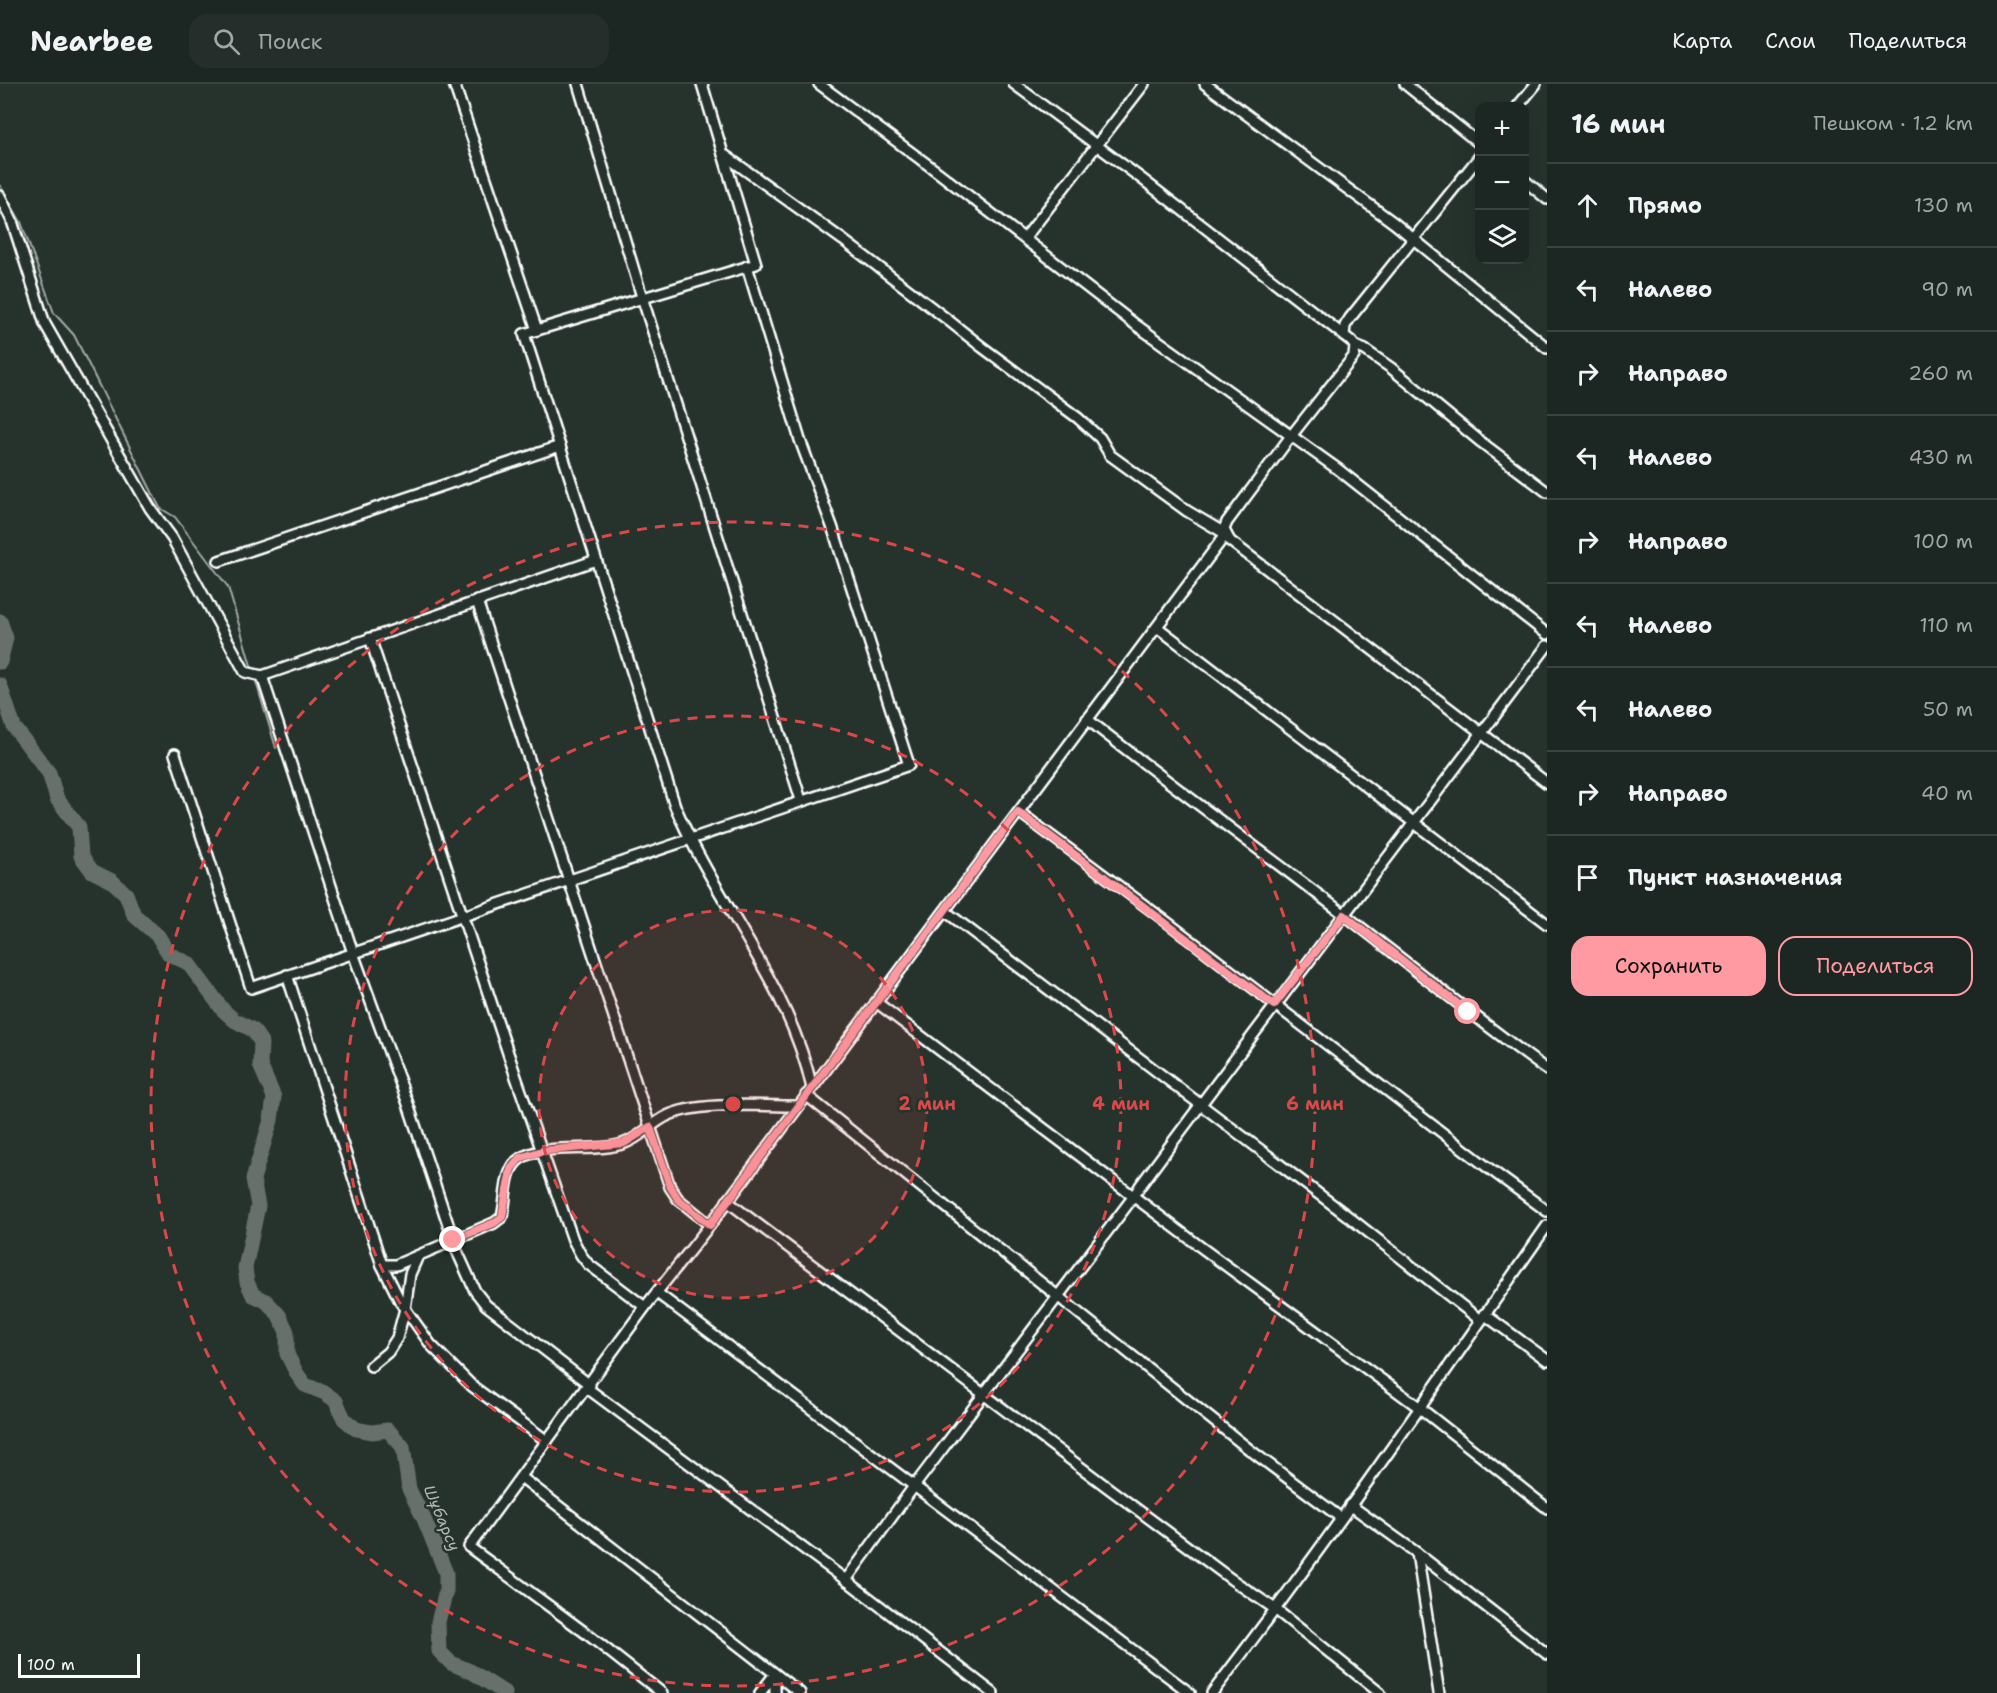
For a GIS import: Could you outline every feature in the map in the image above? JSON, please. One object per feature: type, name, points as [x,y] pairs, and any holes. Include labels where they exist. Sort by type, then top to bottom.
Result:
[{"type":"street","points":[[453,84],[537,330]]},
{"type":"street","points":[[578,84],[801,800]]},
{"type":"street","points":[[702,84],[756,264],[524,334],[675,807],[689,839],[767,970],[806,1059],[809,1092],[1250,1450],[1341,1518]]},
{"type":"street","points":[[819,84],[1136,324],[1339,470],[1547,634]]},
{"type":"street","points":[[1014,84],[1344,335],[1355,346],[1365,350],[1391,368],[1481,442],[1547,492]]},
{"type":"street","points":[[1025,238],[1144,84]]},
{"type":"street","points":[[1205,84],[1413,239],[1547,348]]},
{"type":"street","points":[[1405,84],[1475,141]]},
{"type":"street","points":[[1521,102],[1536,84]]},
{"type":"street","points":[[723,154],[843,240],[1078,418],[1100,438],[1110,455],[1187,512],[1226,534]]},
{"type":"street","points":[[1344,335],[1345,326],[1350,318],[1475,161]]},
{"type":"street","points":[[1529,184],[1547,198]]},
{"type":"street","points":[[0,196],[12,221],[45,324],[150,508],[172,538],[245,672],[262,676],[596,560]]},
{"type":"street","points":[[175,754],[251,988],[909,765],[832,526],[800,440],[747,266]]},
{"type":"street","points":[[1355,346],[1354,356],[1227,522],[1224,529],[1226,534],[1230,541],[1547,783]]},
{"type":"street","points":[[219,561],[560,446]]},
{"type":"street","points":[[662,1693],[587,1634],[469,1547],[645,1308],[710,1225],[1226,534]]},
{"type":"street","points":[[477,601],[650,1127],[674,1193],[689,1209],[710,1225]]},
{"type":"street","points":[[1157,627],[1547,924]]},
{"type":"street","points":[[370,638],[573,1240],[588,1264],[645,1308]]},
{"type":"street","points":[[846,1580],[1274,1005],[1414,824],[1547,646]]},
{"type":"street","points":[[262,676],[353,953],[407,1101],[453,1240],[475,1292],[486,1305],[588,1386],[993,1693]]},
{"type":"street","points":[[1087,719],[1468,1012],[1547,1070]]},
{"type":"street","points":[[1018,812],[1547,1211]]},
{"type":"street","points":[[945,911],[1482,1317],[1547,1360]]},
{"type":"street","points":[[287,975],[382,1265],[405,1309],[431,1345],[472,1386],[547,1441]]},
{"type":"street","points":[[876,1002],[1419,1408],[1547,1508]]},
{"type":"street","points":[[382,1265],[396,1264],[418,1256],[494,1223],[502,1217],[511,1169],[520,1158],[542,1151],[624,1143],[667,1115],[696,1109],[718,1106],[798,1106]]},
{"type":"street","points":[[727,1201],[1222,1572],[1275,1609],[1380,1693]]},
{"type":"street","points":[[1212,1693],[1341,1518],[1547,1226]]},
{"type":"street","points":[[371,1366],[388,1352],[397,1338],[405,1309],[410,1274],[418,1256]]},
{"type":"street","points":[[657,1293],[1190,1693]]},
{"type":"street","points":[[521,1477],[800,1693]]},
{"type":"street","points":[[1350,1505],[1417,1553],[1547,1654]]},
{"type":"street","points":[[1417,1553],[1439,1693]]},
{"type":"street","points":[[760,1693],[775,1674]]},
{"type":"street","points":[[775,1674],[775,1693]]},
{"type":"waterway","points":[[0,185],[21,222],[54,313],[74,335],[160,508],[175,517],[228,587],[252,669]]},
{"type":"waterway","name":"Шұбарсу","points":[[0,621],[6,638],[0,662]]},
{"type":"waterway","points":[[256,682],[276,748]]},
{"type":"waterway","name":"Шұбарсу","points":[[0,685],[14,727],[49,773],[57,799],[79,827],[81,856],[92,871],[112,881],[126,894],[134,915],[158,936],[169,954],[188,963],[223,1010],[234,1020],[253,1030],[261,1042],[260,1065],[274,1097],[271,1120],[253,1179],[258,1206],[245,1268],[247,1282],[253,1295],[266,1301],[279,1315],[287,1332],[287,1354],[305,1385],[325,1393],[336,1401],[344,1419],[356,1429],[372,1432],[388,1430],[403,1447],[409,1489],[446,1573],[446,1591],[438,1622],[439,1651],[451,1663],[472,1672],[505,1693]]},
{"type":"route","points":[[453,1240],[494,1223],[502,1217],[511,1169],[520,1158],[542,1151],[624,1143],[650,1127],[670,1186],[678,1199],[710,1225],[1018,812],[1167,922],[1274,1005],[1344,915],[1468,1012]]}]
